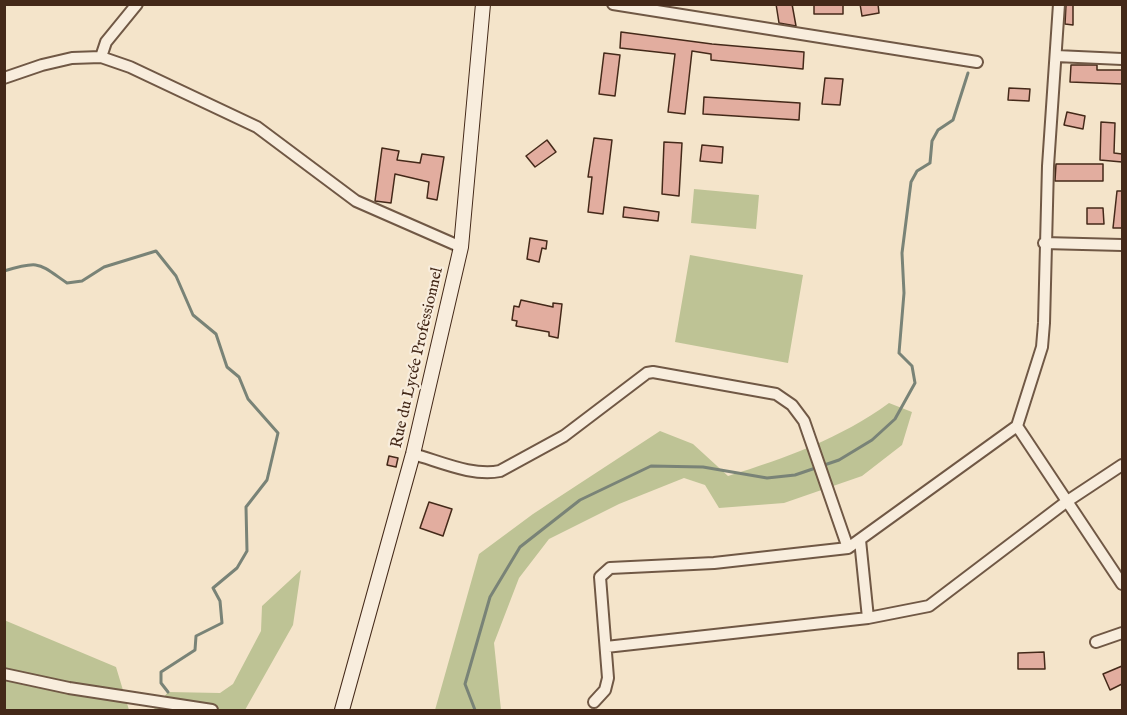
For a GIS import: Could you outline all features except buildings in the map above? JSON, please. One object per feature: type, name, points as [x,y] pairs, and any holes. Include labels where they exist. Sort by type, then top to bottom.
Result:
[{"type":"main road","name":"Rue du Lycée Professionnel","points":[[342,711],[413,454],[461,247],[483,4]]},
{"type":"street","points":[[101,57],[106,42],[137,4]]},
{"type":"street","points":[[613,4],[977,62]]},
{"type":"street","points":[[594,702],[607,685],[600,577],[610,568],[714,563],[848,548],[1017,426],[1042,348],[1044,243],[1059,4]]},
{"type":"street","points":[[1056,56],[1122,59]]},
{"type":"street","points":[[4,78],[42,64],[72,58],[101,57],[130,67],[257,127],[356,201],[461,247]]},
{"type":"street","points":[[1044,243],[1122,245]]},
{"type":"street","points":[[413,454],[475,471],[490,473],[500,471],[564,436],[647,374],[653,372],[776,394],[792,405],[804,421],[848,548]]},
{"type":"street","points":[[1017,426],[1122,584]]},
{"type":"street","points":[[606,647],[868,618],[929,606],[1066,502],[1122,465]]},
{"type":"street","points":[[860,540],[868,618]]},
{"type":"street","points":[[1096,642],[1122,633]]},
{"type":"street","points":[[4,674],[69,688],[212,711]]},
{"type":"green space","points":[[694,189],[759,195],[756,229],[691,223]]},
{"type":"green space","points":[[690,255],[803,275],[788,363],[675,342]]},
{"type":"green space","points":[[889,403],[912,412],[902,445],[862,476],[784,503],[719,508],[705,485],[684,478],[619,504],[549,539],[519,578],[494,643],[501,710],[435,710],[479,554],[533,514],[660,431],[693,444],[728,476],[771,462],[832,437]]},
{"type":"green space","points":[[301,570],[293,625],[245,710],[154,709],[168,692],[220,693],[233,684],[261,631],[262,606]]},
{"type":"green space","points":[[4,620],[116,667],[129,710],[5,710]]},
{"type":"waterway","points":[[475,710],[465,684],[490,597],[520,547],[580,500],[651,466],[703,467],[767,478],[795,475],[839,460],[872,440],[895,419],[915,383],[912,366],[899,353],[904,293],[902,253],[911,182],[917,171],[930,163],[932,141],[938,130],[953,120],[968,73]]},
{"type":"waterway","points":[[4,271],[25,265],[38,265],[67,283],[82,281],[104,267],[156,251],[176,276],[193,315],[216,334],[227,367],[239,377],[248,399],[278,433],[267,480],[246,507],[247,551],[237,568],[213,588],[220,601],[222,623],[196,636],[195,650],[161,672],[161,683],[168,692]]}]
